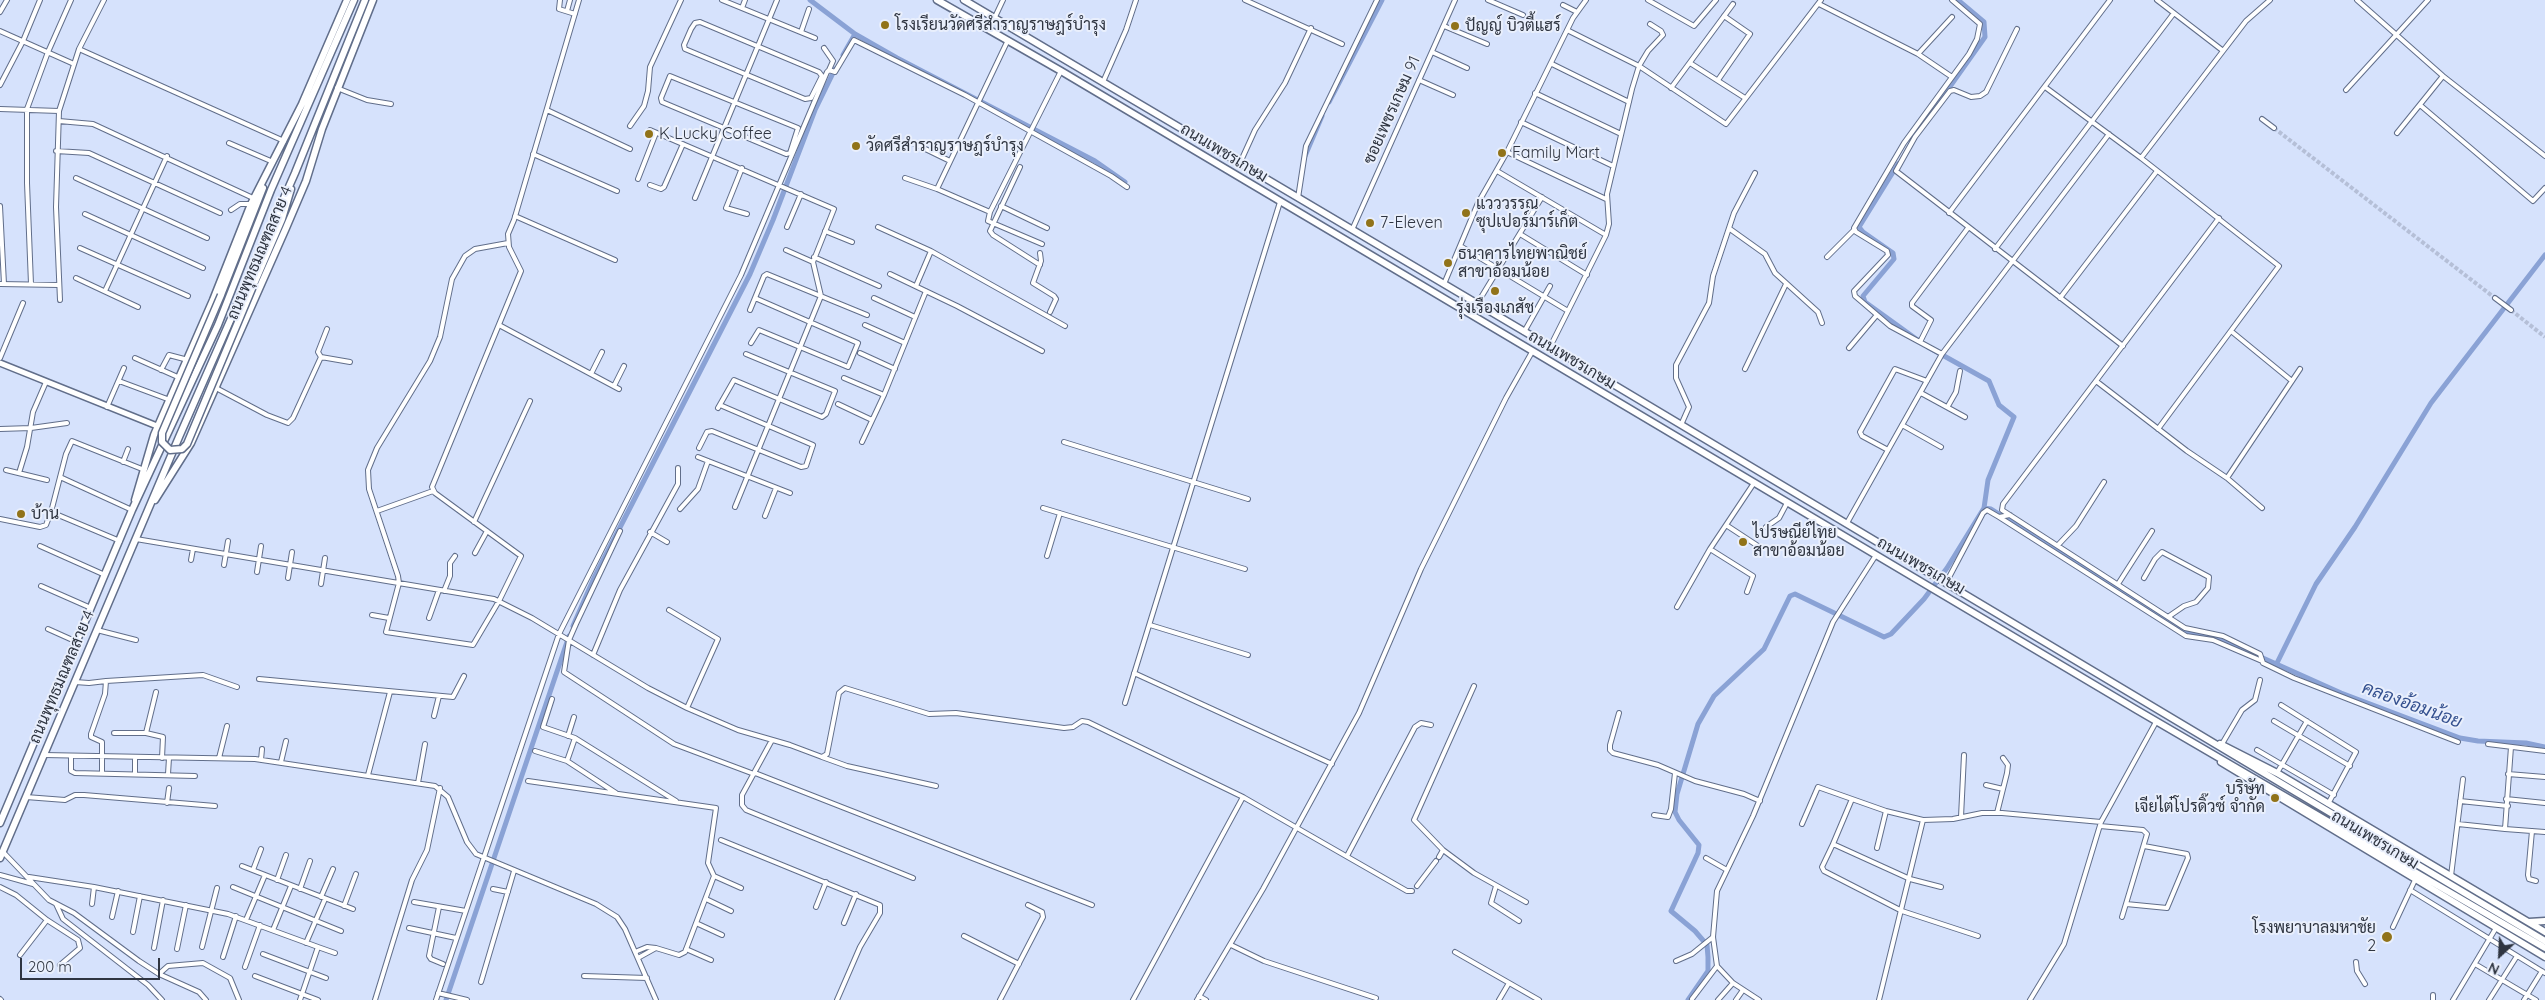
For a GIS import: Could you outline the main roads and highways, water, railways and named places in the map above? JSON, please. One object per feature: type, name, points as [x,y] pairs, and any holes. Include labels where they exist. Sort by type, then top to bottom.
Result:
[{"type":"main road","name":"ถนนพุทธมณฑลสาย 4","points":[[133,508],[142,469],[158,426],[188,360],[252,201],[284,141],[347,0]]},
{"type":"main road","name":"ถนนพุทธมณฑลสาย 4","points":[[0,823],[133,508],[218,325],[271,190],[354,0]]},
{"type":"main road","name":"ถนนพุทธมณฑลสาย 4","points":[[149,507],[191,443],[216,388],[306,181],[338,88],[372,0]]},
{"type":"main road","name":"ถนนเพชรเกษม","points":[[937,0],[1061,71],[2156,722],[2545,941]]},
{"type":"main road","points":[[960,12],[965,0]]},
{"type":"main road","name":"ถนนเพชรเกษม","points":[[965,0],[1847,523],[2444,884],[2545,948]]},
{"type":"main road","name":"ถนนพุทธมณฑลสาย 4","points":[[1,855],[149,507],[295,173],[364,2]]},
{"type":"main road","points":[[269,170],[248,230],[162,433],[162,442],[170,450],[182,449],[187,444],[282,219],[313,158]]},
{"type":"main road","points":[[282,219],[295,173]]},
{"type":"main road","points":[[248,230],[271,190]]},
{"type":"main road","name":"ถนนเพชรเกษม","points":[[2198,735],[2222,744],[2277,774],[2545,932]]},
{"type":"main road","name":"ถนนเพชรเกษม","points":[[2194,743],[2250,782],[2545,957]]},
{"type":"main road","points":[[2528,922],[2545,921]]},
{"type":"waterway","points":[[810,0],[855,34],[897,58],[1095,161],[1125,182]]},
{"type":"waterway","points":[[1329,102],[1382,0]]},
{"type":"waterway","points":[[1927,119],[1985,37],[1984,22],[1958,0]]},
{"type":"waterway","points":[[843,55],[855,34]]},
{"type":"waterway","points":[[573,626],[594,578],[750,274],[815,110],[835,69]]},
{"type":"waterway","points":[[1305,156],[1322,116]]},
{"type":"waterway","points":[[1898,164],[1859,227],[1863,232],[1893,253],[1894,259],[1863,296],[1865,302],[1919,341]]},
{"type":"waterway","points":[[2276,665],[2316,584],[2355,527],[2431,403],[2545,255]]},
{"type":"waterway","points":[[1688,1000],[1708,971],[1708,957],[1707,945],[1695,931],[1671,911],[1698,853],[1699,845],[1675,812],[1677,794],[1698,724],[1714,696],[1764,649],[1790,596],[1795,594],[1884,637],[1891,634],[1924,599],[1947,568],[1984,508],[1988,480],[2014,417],[1999,405],[1989,381],[1928,347]]},
{"type":"waterway","name":"คลองอ้อมน้อย","points":[[1984,508],[1991,509],[2190,634],[2216,637],[2341,693],[2460,738],[2478,741],[2526,743],[2545,747]]},
{"type":"waterway","points":[[446,1000],[569,636]]},
{"type":"tunnel","points":[[2274,128],[2495,298]]},
{"type":"tunnel","points":[[2511,310],[2545,337]]},
{"type":"place","name":"โรงเรียนวัดศรีสําราญราษฎร์บํารุง","points":[[885,25]]},
{"type":"place","name":"ปัญญ์ บิวตี้แฮร์","points":[[1455,26]]},
{"type":"place","name":"K Lucky Coffee","points":[[649,134]]},
{"type":"place","name":"วัดศรีสําราญราษฎร์บํารุง","points":[[856,146]]},
{"type":"place","name":"Family Mart","points":[[1502,153]]},
{"type":"place","name":"แวววรรณ ซุปเปอร์มาร์เก็ต","points":[[1466,213]]},
{"type":"place","name":"7-Eleven","points":[[1370,223]]},
{"type":"place","name":"ธนาคารไทยพาณิชย์ สาขาอ้อมน้อย","points":[[1448,263]]},
{"type":"place","name":"รุ่งเรืองเภสัช","points":[[1495,291]]},
{"type":"place","name":"บ้าน","points":[[21,514]]},
{"type":"place","name":"ไปรษณีย์ไทย สาขาอ้อมน้อย","points":[[1743,542]]},
{"type":"place","name":"บริษัท เจียไต๋โปรดิ๊วซ์ จำกัด","points":[[2275,798]]},
{"type":"place","name":"โรงพยาบาลมหาชัย 2","points":[[2387,937]]}]
